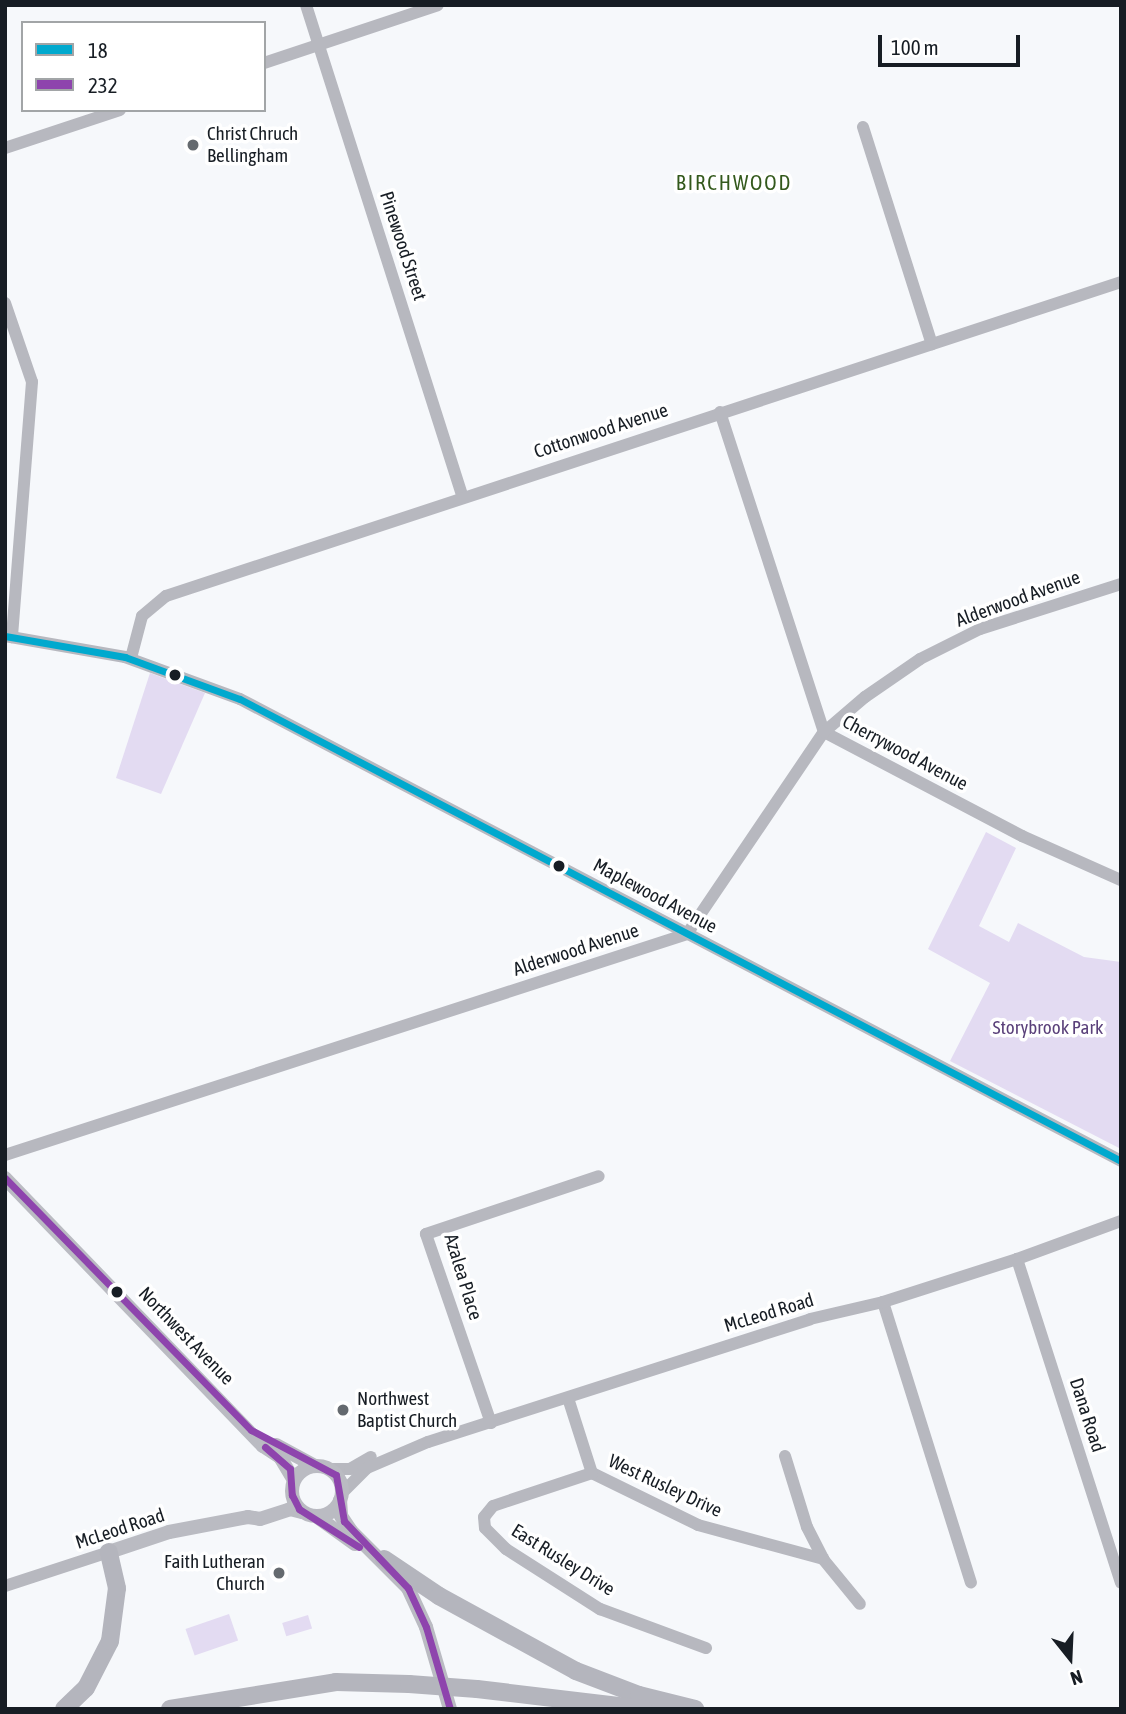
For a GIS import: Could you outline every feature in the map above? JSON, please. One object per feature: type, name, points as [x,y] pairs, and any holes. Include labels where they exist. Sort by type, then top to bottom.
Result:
[{"type":"highway","points":[[64,1709],[86,1688],[110,1641],[117,1588],[109,1552]]},
{"type":"highway","points":[[384,1559],[439,1596],[576,1671],[629,1692],[695,1709]]},
{"type":"highway","points":[[170,1709],[336,1682],[477,1689],[644,1709]]},
{"type":"main road","name":"Northwest Avenue","points":[[5,1178],[287,1464],[293,1483]]},
{"type":"main road","name":"Northwest Avenue","points":[[251,1430],[322,1468]]},
{"type":"main road","points":[[414,1601],[346,1536],[309,1514],[293,1499],[293,1483],[322,1468],[338,1478],[344,1521],[384,1559],[414,1601],[450,1709]]},
{"type":"main road","name":"McLeod Road","points":[[109,1552],[169,1532],[248,1517],[278,1502],[293,1483]]},
{"type":"main road","points":[[309,1514],[331,1512],[341,1497]]},
{"type":"main road","name":"McLeod Road","points":[[248,1517],[260,1519],[290,1509],[309,1514]]},
{"type":"street","name":"Pinewood Street","points":[[306,5],[463,498]]},
{"type":"street","points":[[266,62],[438,5]]},
{"type":"street","points":[[5,148],[114,112]]},
{"type":"street","points":[[863,127],[932,344]]},
{"type":"street","name":"Cottonwood Avenue","points":[[131,658],[142,616],[166,596],[1121,282]]},
{"type":"street","points":[[5,303],[32,382],[8,637]]},
{"type":"street","name":"Cherrywood Avenue","points":[[720,412],[824,732],[1022,836],[1121,880]]},
{"type":"street","name":"Alderwood Avenue","points":[[5,1155],[687,934],[824,732],[920,659],[980,629],[1121,584]]},
{"type":"street","name":"Maplewood Avenue","points":[[8,637],[131,658],[240,699],[1121,1161]]},
{"type":"street","name":"Azalea Place","points":[[491,1423],[426,1234],[599,1176]]},
{"type":"street","name":"McLeod Road","points":[[322,1468],[350,1469],[378,1454],[491,1423],[810,1319],[883,1302],[1121,1222]]},
{"type":"street","name":"Dana Road","points":[[1017,1259],[1121,1583]]},
{"type":"street","points":[[883,1302],[971,1582]]},
{"type":"street","name":"West Rusley Drive","points":[[568,1398],[592,1473],[698,1525],[823,1559]]},
{"type":"street","name":"McLeod Road","points":[[341,1497],[367,1468],[428,1442]]},
{"type":"street","points":[[785,1456],[807,1527],[823,1559],[860,1604]]},
{"type":"street","name":"East Rusley Drive","points":[[592,1473],[493,1506],[484,1517],[485,1528],[506,1549],[600,1609],[706,1648]]},
{"type":"street","name":"McLeod Road","points":[[5,1587],[109,1552]]},
{"type":"green space","points":[[150,673],[205,693],[161,794],[116,778]]},
{"type":"green space","name":"Storybrook Park","points":[[986,832],[1016,848],[979,926],[1009,942],[1018,923],[1084,957],[1121,962],[1121,1149],[950,1061],[990,983],[928,949]]},
{"type":"green space","points":[[229,1614],[238,1640],[195,1655],[186,1629]]},
{"type":"green space","points":[[308,1615],[312,1628],[286,1636],[282,1623]]},
{"type":"transit line","name":"18","points":[[5,636],[125,657],[240,699],[1121,1161]]},
{"type":"transit line","name":"232","points":[[5,1178],[251,1430],[336,1475],[344,1521],[408,1588],[426,1627],[450,1709]]},
{"type":"transit line","name":"232","points":[[265,1447],[290,1469],[292,1495],[299,1509],[359,1547]]},
{"type":"place","name":"Christ Chruch Bellingham","points":[[193,145]]},
{"type":"place","name":"Northwest Baptist Church","points":[[343,1410]]},
{"type":"place","name":"Faith Lutheran Church","points":[[279,1573]]},
{"type":"district","name":"BIRCHWOOD","points":[[734,182]]}]
